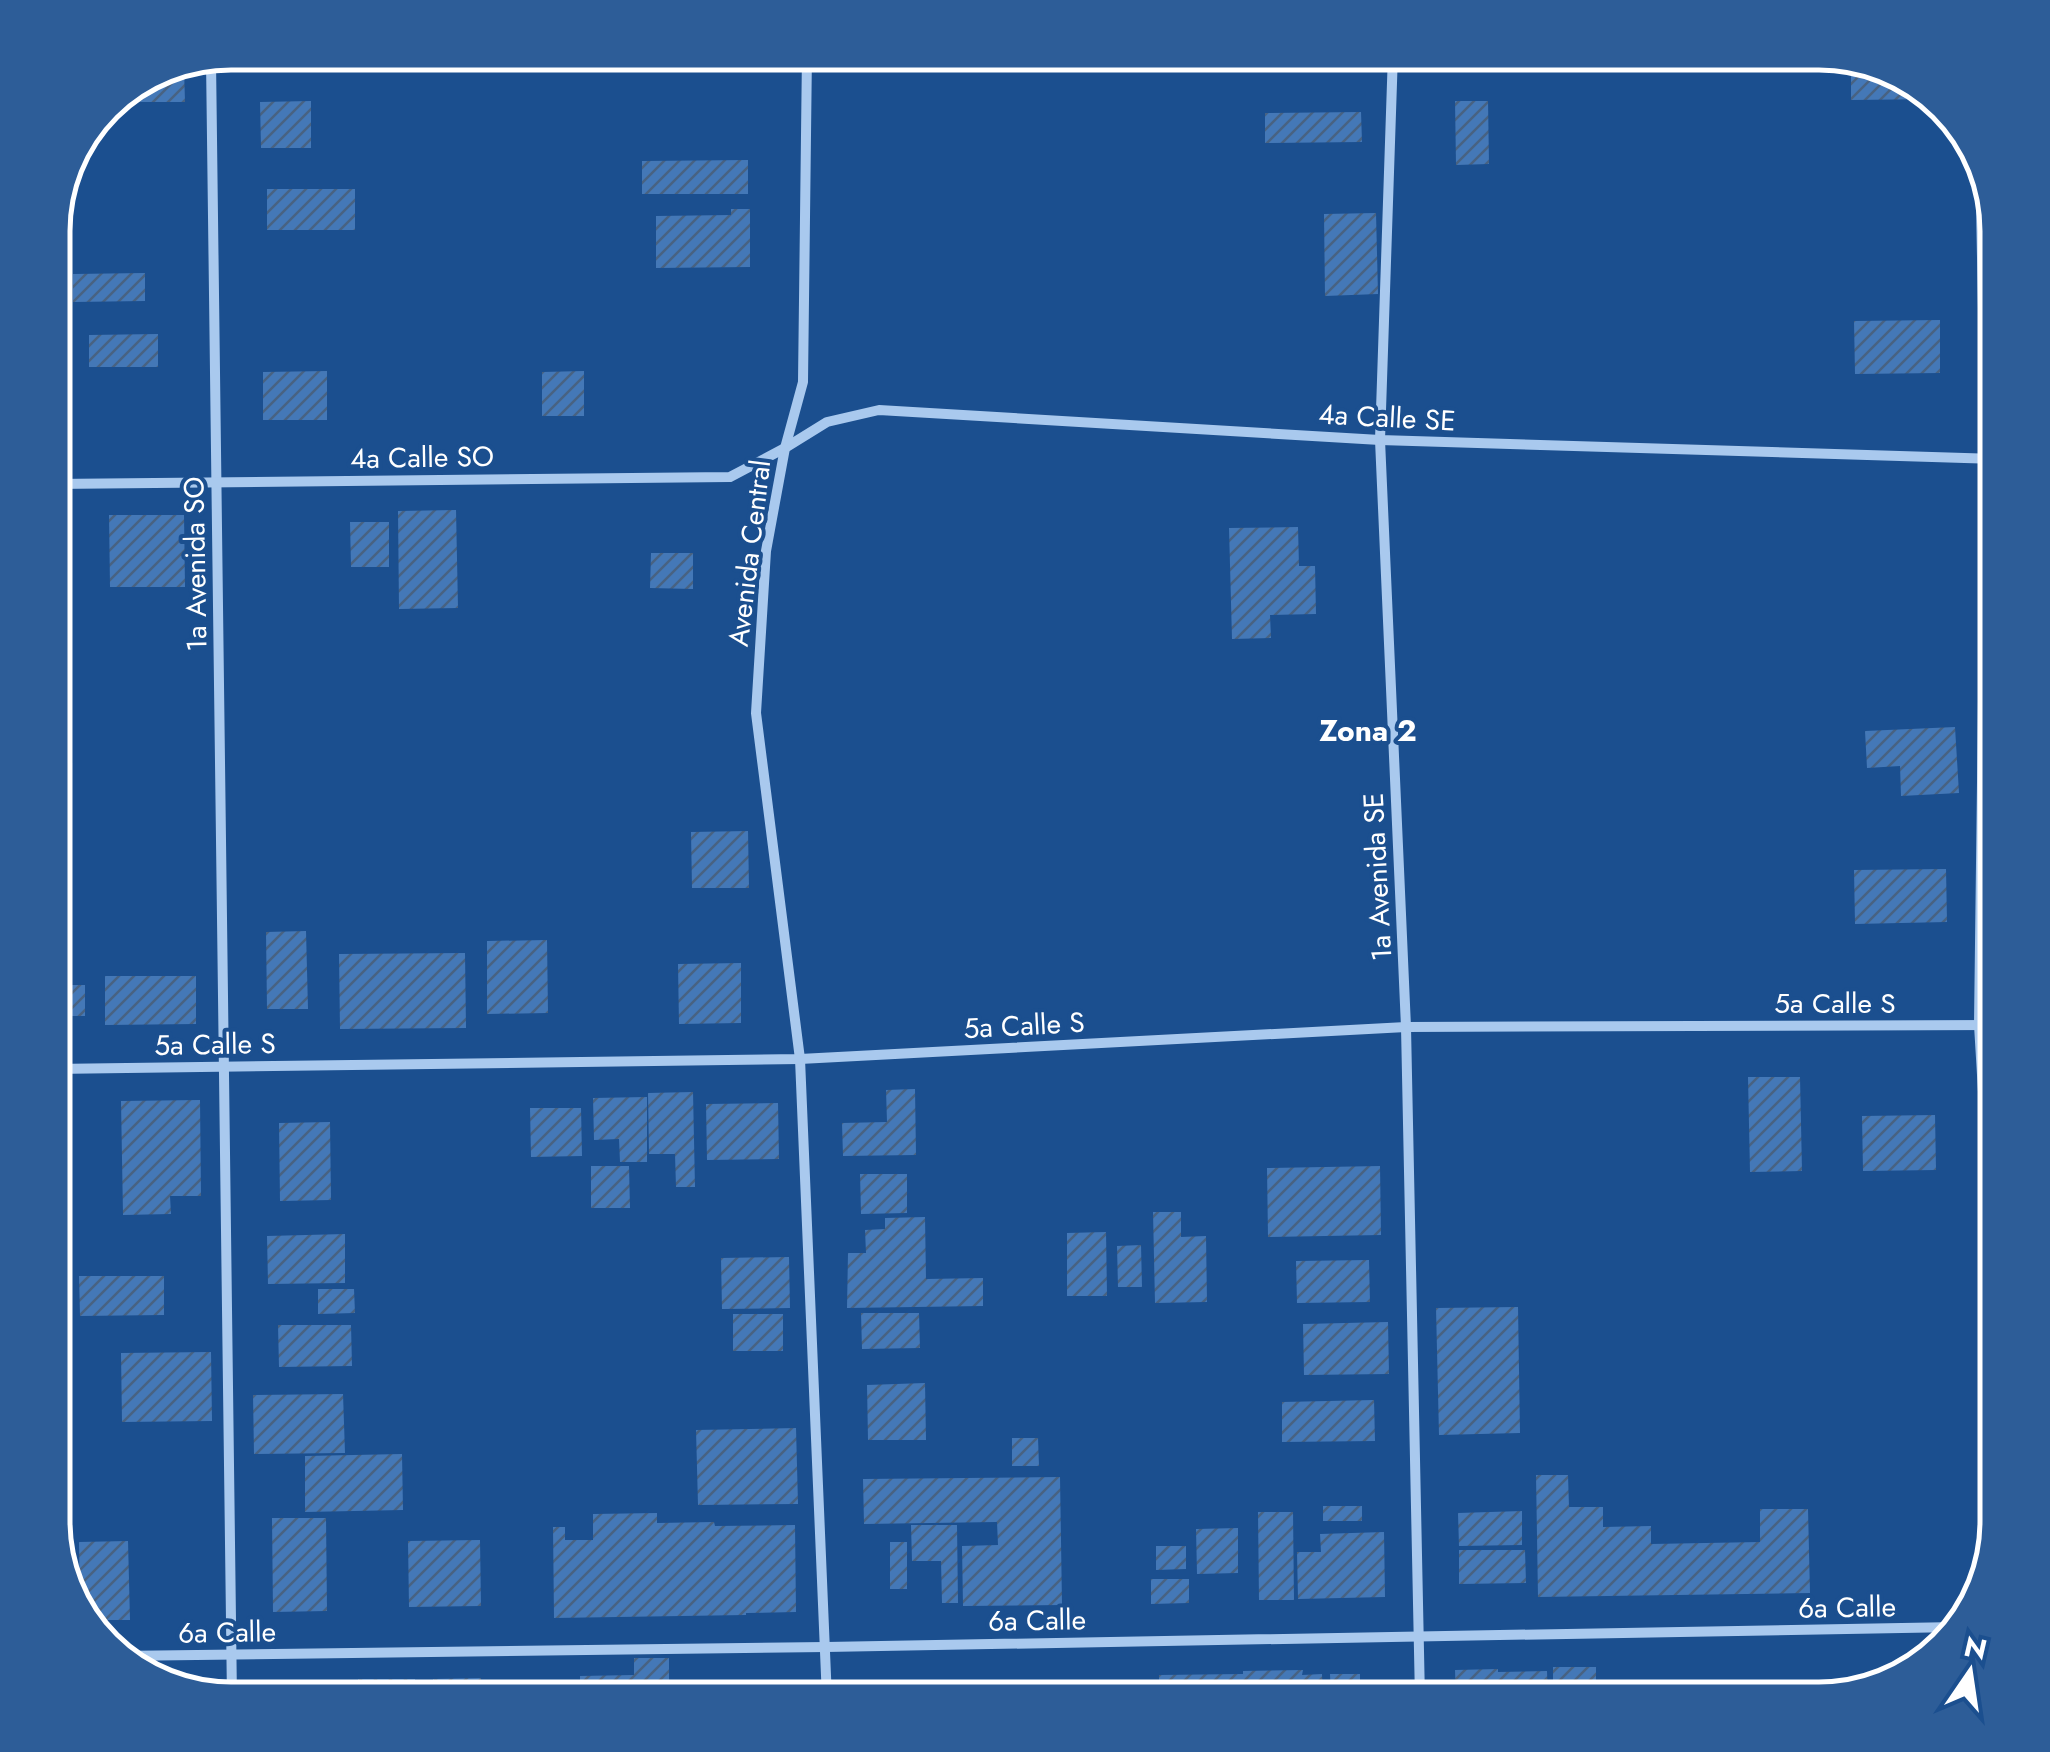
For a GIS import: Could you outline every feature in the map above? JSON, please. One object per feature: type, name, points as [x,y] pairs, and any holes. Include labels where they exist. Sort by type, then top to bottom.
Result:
[{"type":"street","name":"Avenida Central","points":[[807,70],[802,382],[784,448],[766,551],[756,714],[800,1059],[827,1682]]},
{"type":"street","name":"1a Avenida SE","points":[[1392,70],[1380,440],[1406,1027],[1419,1682]]},
{"type":"street","name":"1a Avenida SO","points":[[211,71],[232,1682]]},
{"type":"street","name":"4a Calle SE","points":[[784,448],[827,422],[879,410],[1380,440],[1980,459]]},
{"type":"street","name":"4a Calle SO","points":[[70,484],[730,476],[784,448]]},
{"type":"street","points":[[1980,981],[1980,1041]]},
{"type":"street","name":"5a Calle S","points":[[70,1069],[800,1059],[1406,1027],[1979,1025]]},
{"type":"street","name":"6a Calle","points":[[143,1656],[1920,1629]]},
{"type":"building","points":[[1851,73],[1910,99],[1851,100]]},
{"type":"building","points":[[184,78],[185,102],[137,102]]},
{"type":"building","points":[[311,101],[311,148],[261,148],[260,102]]},
{"type":"building","points":[[1455,101],[1488,101],[1489,164],[1456,165]]},
{"type":"building","points":[[1361,112],[1362,142],[1265,143],[1265,113]]},
{"type":"building","points":[[748,160],[748,194],[642,194],[642,161]]},
{"type":"building","points":[[267,189],[355,189],[355,230],[267,230]]},
{"type":"building","points":[[731,209],[750,209],[750,267],[656,268],[656,216],[731,215]]},
{"type":"building","points":[[1376,213],[1378,294],[1325,296],[1324,214]]},
{"type":"building","points":[[145,273],[145,301],[73,302],[73,274]]},
{"type":"building","points":[[1940,320],[1940,373],[1855,374],[1854,321]]},
{"type":"building","points":[[158,334],[158,367],[89,367],[89,335]]},
{"type":"building","points":[[327,371],[327,420],[263,420],[263,372]]},
{"type":"building","points":[[584,371],[584,416],[542,416],[542,372]]},
{"type":"building","points":[[456,510],[458,608],[399,609],[398,511]]},
{"type":"building","points":[[109,515],[184,515],[185,587],[110,587]]},
{"type":"building","points":[[350,522],[389,522],[389,567],[351,567]]},
{"type":"building","points":[[1298,527],[1299,566],[1315,566],[1316,614],[1270,615],[1271,638],[1232,639],[1229,528]]},
{"type":"building","points":[[651,553],[693,553],[693,589],[650,588]]},
{"type":"building","points":[[1955,727],[1959,793],[1901,796],[1900,766],[1867,768],[1865,731]]},
{"type":"building","points":[[748,831],[749,888],[692,888],[691,832]]},
{"type":"building","points":[[1946,869],[1947,922],[1855,924],[1854,870]]},
{"type":"building","points":[[306,931],[308,1009],[267,1009],[266,932]]},
{"type":"building","points":[[547,940],[548,1013],[487,1014],[487,941]]},
{"type":"building","points":[[465,953],[466,1028],[340,1029],[339,954]]},
{"type":"building","points":[[741,963],[741,1023],[679,1024],[678,964]]},
{"type":"building","points":[[105,976],[196,976],[196,1024],[105,1025]]},
{"type":"building","points":[[70,985],[85,985],[85,1016],[70,1016]]},
{"type":"building","points":[[1748,1077],[1800,1077],[1802,1171],[1750,1172]]},
{"type":"building","points":[[915,1089],[916,1155],[843,1156],[842,1123],[887,1122],[886,1090]]},
{"type":"building","points":[[693,1092],[695,1187],[676,1187],[675,1154],[649,1154],[648,1093]]},
{"type":"building","points":[[647,1097],[647,1162],[620,1162],[619,1139],[594,1140],[593,1098]]},
{"type":"building","points":[[200,1100],[201,1196],[170,1196],[171,1214],[123,1215],[121,1101]]},
{"type":"building","points":[[778,1103],[779,1159],[707,1160],[706,1104]]},
{"type":"building","points":[[530,1108],[581,1108],[582,1156],[531,1157]]},
{"type":"building","points":[[1935,1115],[1936,1170],[1863,1171],[1862,1116]]},
{"type":"building","points":[[330,1122],[331,1200],[280,1201],[279,1123]]},
{"type":"building","points":[[591,1166],[629,1166],[630,1208],[591,1208]]},
{"type":"building","points":[[1380,1166],[1381,1235],[1268,1237],[1267,1168]]},
{"type":"building","points":[[860,1174],[907,1174],[907,1213],[861,1214]]},
{"type":"building","points":[[1153,1212],[1181,1212],[1181,1237],[1206,1236],[1207,1302],[1155,1303]]},
{"type":"building","points":[[925,1217],[926,1279],[983,1278],[983,1306],[847,1308],[848,1253],[866,1253],[865,1230],[885,1229],[885,1218]]},
{"type":"building","points":[[1106,1232],[1107,1296],[1067,1296],[1067,1233]]},
{"type":"building","points":[[345,1234],[345,1283],[268,1284],[267,1236]]},
{"type":"building","points":[[1141,1245],[1142,1287],[1118,1287],[1117,1246]]},
{"type":"building","points":[[789,1257],[790,1308],[722,1309],[721,1258]]},
{"type":"building","points":[[1369,1260],[1370,1302],[1297,1303],[1296,1261]]},
{"type":"building","points":[[79,1276],[164,1276],[164,1315],[80,1316]]},
{"type":"building","points":[[318,1289],[354,1289],[355,1313],[318,1314]]},
{"type":"building","points":[[1518,1307],[1520,1433],[1439,1435],[1436,1308]]},
{"type":"building","points":[[861,1313],[919,1313],[920,1348],[862,1349]]},
{"type":"building","points":[[733,1314],[783,1314],[783,1351],[733,1351]]},
{"type":"building","points":[[1388,1322],[1389,1374],[1304,1375],[1303,1324]]},
{"type":"building","points":[[278,1325],[351,1325],[352,1366],[279,1367]]},
{"type":"building","points":[[211,1352],[212,1421],[122,1422],[121,1353]]},
{"type":"building","points":[[925,1383],[926,1440],[868,1440],[867,1385]]},
{"type":"building","points":[[343,1394],[345,1453],[254,1454],[253,1395]]},
{"type":"building","points":[[1374,1400],[1375,1441],[1282,1442],[1282,1402]]},
{"type":"building","points":[[796,1428],[798,1504],[698,1505],[696,1430]]},
{"type":"building","points":[[1012,1438],[1038,1438],[1039,1466],[1012,1466]]},
{"type":"building","points":[[402,1454],[403,1510],[305,1512],[305,1456]]},
{"type":"building","points":[[1536,1475],[1568,1475],[1569,1507],[1603,1507],[1603,1527],[1651,1526],[1651,1544],[1760,1542],[1760,1509],[1808,1509],[1810,1593],[1538,1597]]},
{"type":"building","points":[[1060,1477],[1062,1605],[963,1606],[962,1546],[998,1545],[997,1522],[864,1524],[863,1479]]},
{"type":"building","points":[[1323,1506],[1362,1506],[1362,1521],[1323,1521]]},
{"type":"building","points":[[1522,1511],[1522,1545],[1459,1546],[1458,1513]]},
{"type":"building","points":[[1258,1512],[1293,1512],[1294,1600],[1259,1600]]},
{"type":"building","points":[[657,1513],[657,1523],[795,1525],[796,1612],[554,1618],[553,1527],[565,1527],[565,1540],[593,1540],[593,1514]]},
{"type":"building","points":[[272,1518],[326,1518],[327,1611],[273,1612]]},
{"type":"building","points":[[911,1525],[957,1525],[958,1603],[942,1603],[941,1561],[912,1561]]},
{"type":"building","points":[[1238,1528],[1238,1573],[1197,1574],[1196,1529]]},
{"type":"building","points":[[1384,1532],[1385,1597],[1298,1599],[1297,1552],[1321,1552],[1320,1534]]},
{"type":"building","points":[[480,1540],[481,1606],[409,1607],[408,1541]]},
{"type":"building","points":[[128,1541],[130,1620],[103,1619],[79,1574],[79,1542]]},
{"type":"building","points":[[890,1542],[907,1542],[907,1589],[890,1589]]},
{"type":"building","points":[[1156,1546],[1186,1546],[1186,1569],[1156,1570]]},
{"type":"building","points":[[1459,1550],[1525,1550],[1526,1583],[1459,1584]]},
{"type":"building","points":[[1151,1579],[1189,1579],[1189,1603],[1151,1604]]},
{"type":"building","points":[[634,1658],[669,1658],[669,1682],[580,1682],[580,1676],[634,1675]]},
{"type":"building","points":[[1553,1667],[1596,1667],[1596,1682],[1553,1682]]},
{"type":"building","points":[[1303,1670],[1302,1675],[1322,1674],[1322,1682],[1159,1682],[1159,1675]]},
{"type":"building","points":[[1455,1670],[1547,1671],[1547,1682],[1455,1682]]},
{"type":"building","points":[[1330,1674],[1360,1674],[1360,1682],[1330,1682]]},
{"type":"building","points":[[481,1678],[481,1682],[433,1682]]},
{"type":"building","points":[[358,1679],[415,1679],[415,1682]]},
{"type":"district","name":"Zona 2","points":[[1368,731]]}]
